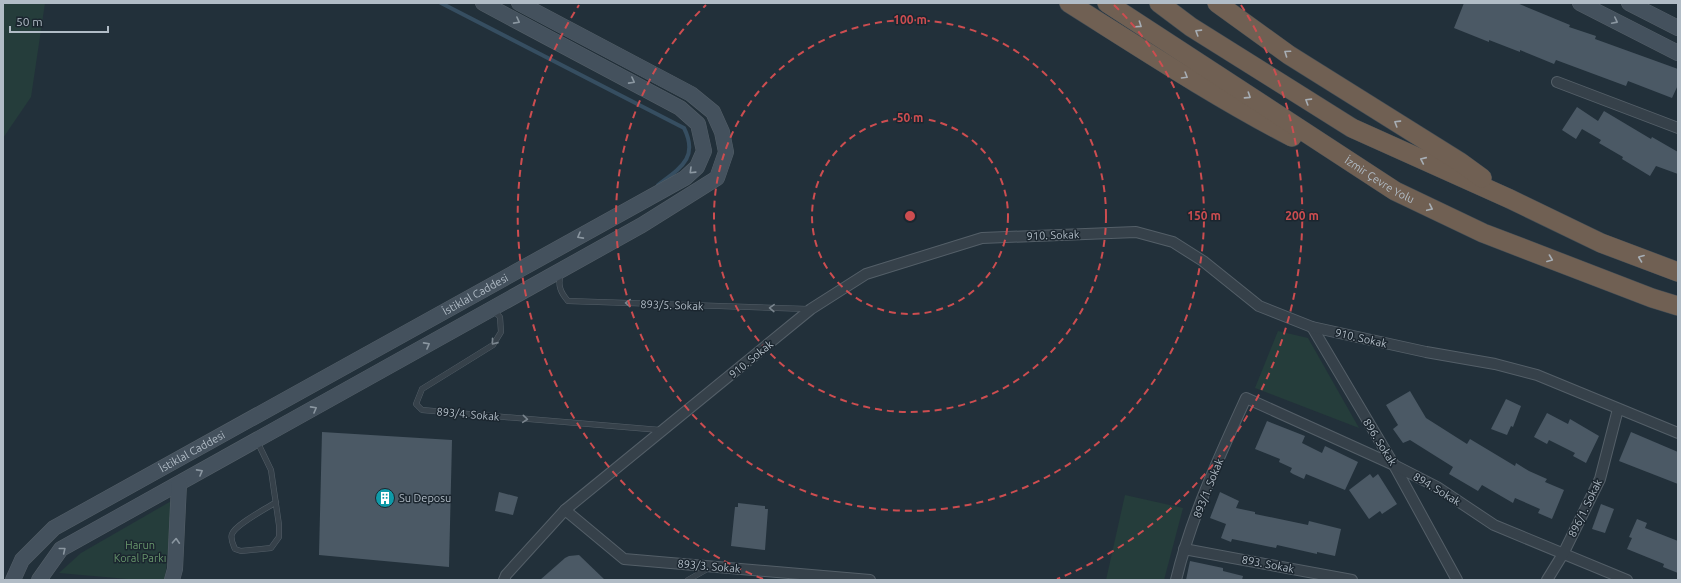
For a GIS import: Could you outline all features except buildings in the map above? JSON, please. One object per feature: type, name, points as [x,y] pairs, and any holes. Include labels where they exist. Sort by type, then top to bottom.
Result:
[{"type":"highway","points":[[1069,3],[1168,66],[1255,118],[1395,191]]},
{"type":"highway","name":"İzmir Çevre Yolu","points":[[1107,3],[1395,191],[1483,233],[1652,298],[1678,306]]},
{"type":"highway","points":[[1159,3],[1191,27],[1352,128],[1510,199],[1601,243],[1678,272]]},
{"type":"highway","points":[[1217,3],[1289,55],[1460,162],[1510,199]]},
{"type":"main road","name":"İstiklal Caddesi","points":[[13,580],[22,560],[54,528],[685,178],[697,167],[704,151],[698,124],[680,108],[482,3]]},
{"type":"main road","name":"İstiklal Caddesi","points":[[38,580],[62,550],[642,225],[717,178],[726,152],[722,132],[713,112],[691,94],[519,3]]},
{"type":"main road","points":[[1580,3],[1678,53]]},
{"type":"main road","points":[[1629,3],[1678,28]]},
{"type":"main road","points":[[172,580],[175,569],[179,484]]},
{"type":"street","points":[[1557,82],[1678,128]]},
{"type":"street","name":"910. Sokak","points":[[504,580],[506,575],[565,510],[811,310],[866,274],[951,246],[982,238],[1136,232],[1173,242],[1203,261],[1259,306],[1312,327],[1426,352],[1494,364],[1537,375],[1678,433]]},
{"type":"street","name":"896. Sokak","points":[[1312,327],[1394,465],[1457,580]]},
{"type":"street","name":"894. Sokak","points":[[1246,398],[1394,465],[1437,487],[1494,525],[1628,580]]},
{"type":"street","name":"893/1. Sokak","points":[[1176,580],[1184,549],[1213,472],[1246,398]]},
{"type":"street","name":"896/1. Sokak","points":[[1547,580],[1563,554],[1600,479],[1618,409]]},
{"type":"street","name":"893/3. Sokak","points":[[565,510],[624,559],[870,580]]},
{"type":"street","name":"893. Sokak","points":[[1184,549],[1352,580]]},
{"type":"lane","name":"893/5. Sokak","points":[[562,270],[559,280],[560,292],[568,301],[811,310]]},
{"type":"lane","name":"893/4. Sokak","points":[[492,309],[500,317],[501,332],[493,345],[422,389],[416,404],[422,410],[663,431]]},
{"type":"lane","points":[[257,441],[271,470],[276,502],[279,537],[271,548],[241,551],[235,549],[232,541],[232,535],[236,528],[276,502]]},
{"type":"lane","points":[[688,580],[711,566]]},
{"type":"green space","points":[[3,3],[45,3],[31,97],[3,138]]},
{"type":"green space","points":[[1278,331],[1308,338],[1359,428],[1255,388]]},
{"type":"green space","points":[[1125,495],[1183,508],[1164,580],[1106,580]]},
{"type":"green space","name":"Harun Koral Parkı","points":[[173,500],[165,580],[139,580],[59,573],[81,553]]},
{"type":"waterway","points":[[441,3],[684,128],[688,138],[688,155],[680,167],[658,185]]},
{"type":"place","name":"Su Deposu","points":[[385,498]]}]
